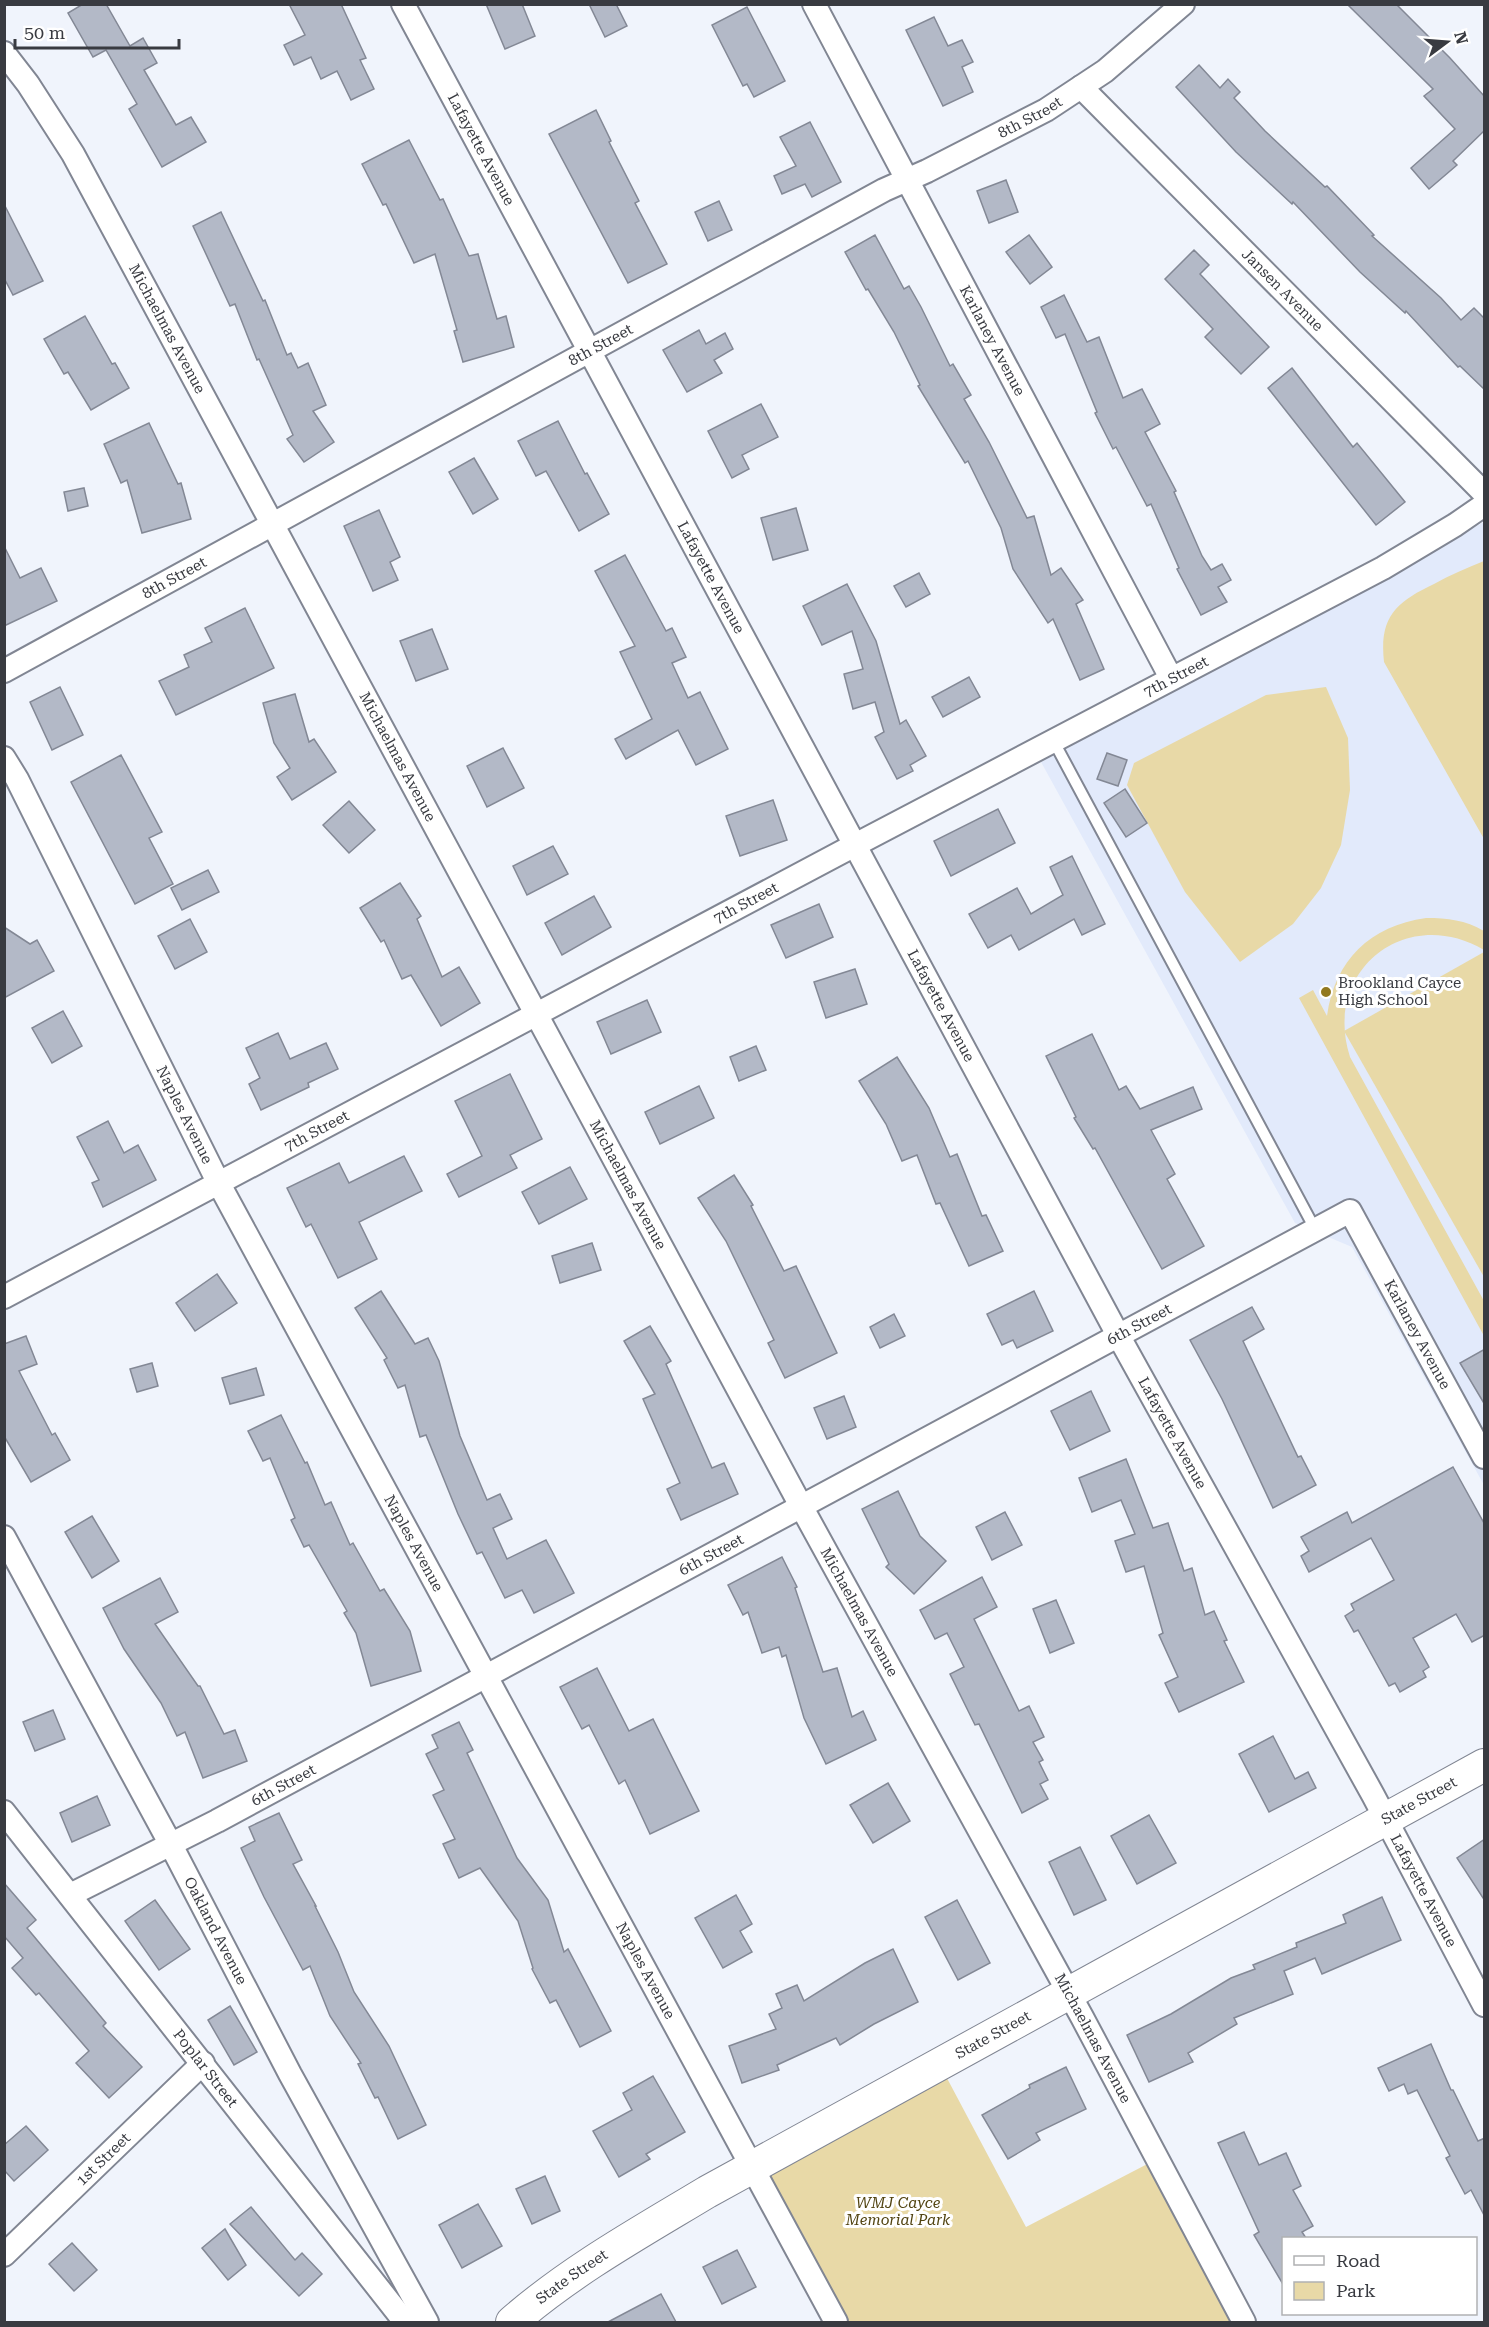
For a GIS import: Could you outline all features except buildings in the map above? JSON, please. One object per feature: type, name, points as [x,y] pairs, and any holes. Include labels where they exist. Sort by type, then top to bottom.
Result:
[{"type":"main road","name":"State Street","points":[[512,2322],[546,2293],[621,2243],[753,2166],[1070,1995],[1485,1765]]},
{"type":"street","name":"Lafayette Avenue","points":[[403,4],[1118,1335],[1386,1818],[1485,2005]]},
{"type":"street","name":"Karlaney Avenue","points":[[814,4],[1171,678]]},
{"type":"street","name":"8th Street","points":[[4,671],[906,179],[927,171],[1046,110],[1105,70],[1184,4]]},
{"type":"street","name":"Michaelmas Avenue","points":[[4,53],[28,84],[73,154],[801,1506],[1070,1995],[1244,2322]]},
{"type":"street","name":"Jansen Avenue","points":[[1081,87],[1485,493]]},
{"type":"street","name":"7th Street","points":[[4,1296],[1053,740],[1383,568],[1485,505]]},
{"type":"street","name":"Naples Avenue","points":[[4,758],[218,1182],[484,1677],[753,2166],[836,2322]]},
{"type":"street","name":"Karlaney Avenue","points":[[1350,1211],[1485,1457]]},
{"type":"street","name":"6th Street","points":[[70,1895],[171,1845],[1350,1211]]},
{"type":"street","name":"Oakland Avenue","points":[[4,1537],[171,1845],[290,2074],[427,2322]]},
{"type":"street","name":"Poplar Street","points":[[4,1812],[405,2322]]},
{"type":"street","name":"1st Street","points":[[4,2255],[202,2063]]},
{"type":"lane","points":[[1053,740],[1315,1230]]},
{"type":"shaded area","name":"Brookland Cayce High School","points":[[1484,522],[1484,1485],[1352,1247],[1295,1223],[1041,762]]},
{"type":"green space","points":[[1484,561],[1484,839],[1384,662],[1383,646],[1388,622],[1393,613],[1409,597]]},
{"type":"green space","points":[[1326,687],[1348,738],[1350,790],[1341,845],[1321,888],[1293,924],[1240,962],[1185,892],[1127,785],[1134,763],[1266,695]]},
{"type":"green space","points":[[1426,918],[1456,920],[1484,931],[1484,950],[1455,938],[1426,935],[1400,941],[1377,954],[1360,973],[1348,998],[1345,1026],[1350,1057],[1484,1301],[1484,1336],[1299,998],[1313,990],[1327,1016],[1338,978],[1358,949],[1388,929]]},
{"type":"green space","points":[[1484,952],[1484,1277],[1344,1031]]},
{"type":"green space","name":"WMJ Cayce Memorial Park","points":[[940,2065],[1026,2227],[1157,2159],[1244,2322],[836,2322],[753,2166]]},
{"type":"place","name":"Brookland Cayce High School","points":[[1326,992]]}]
